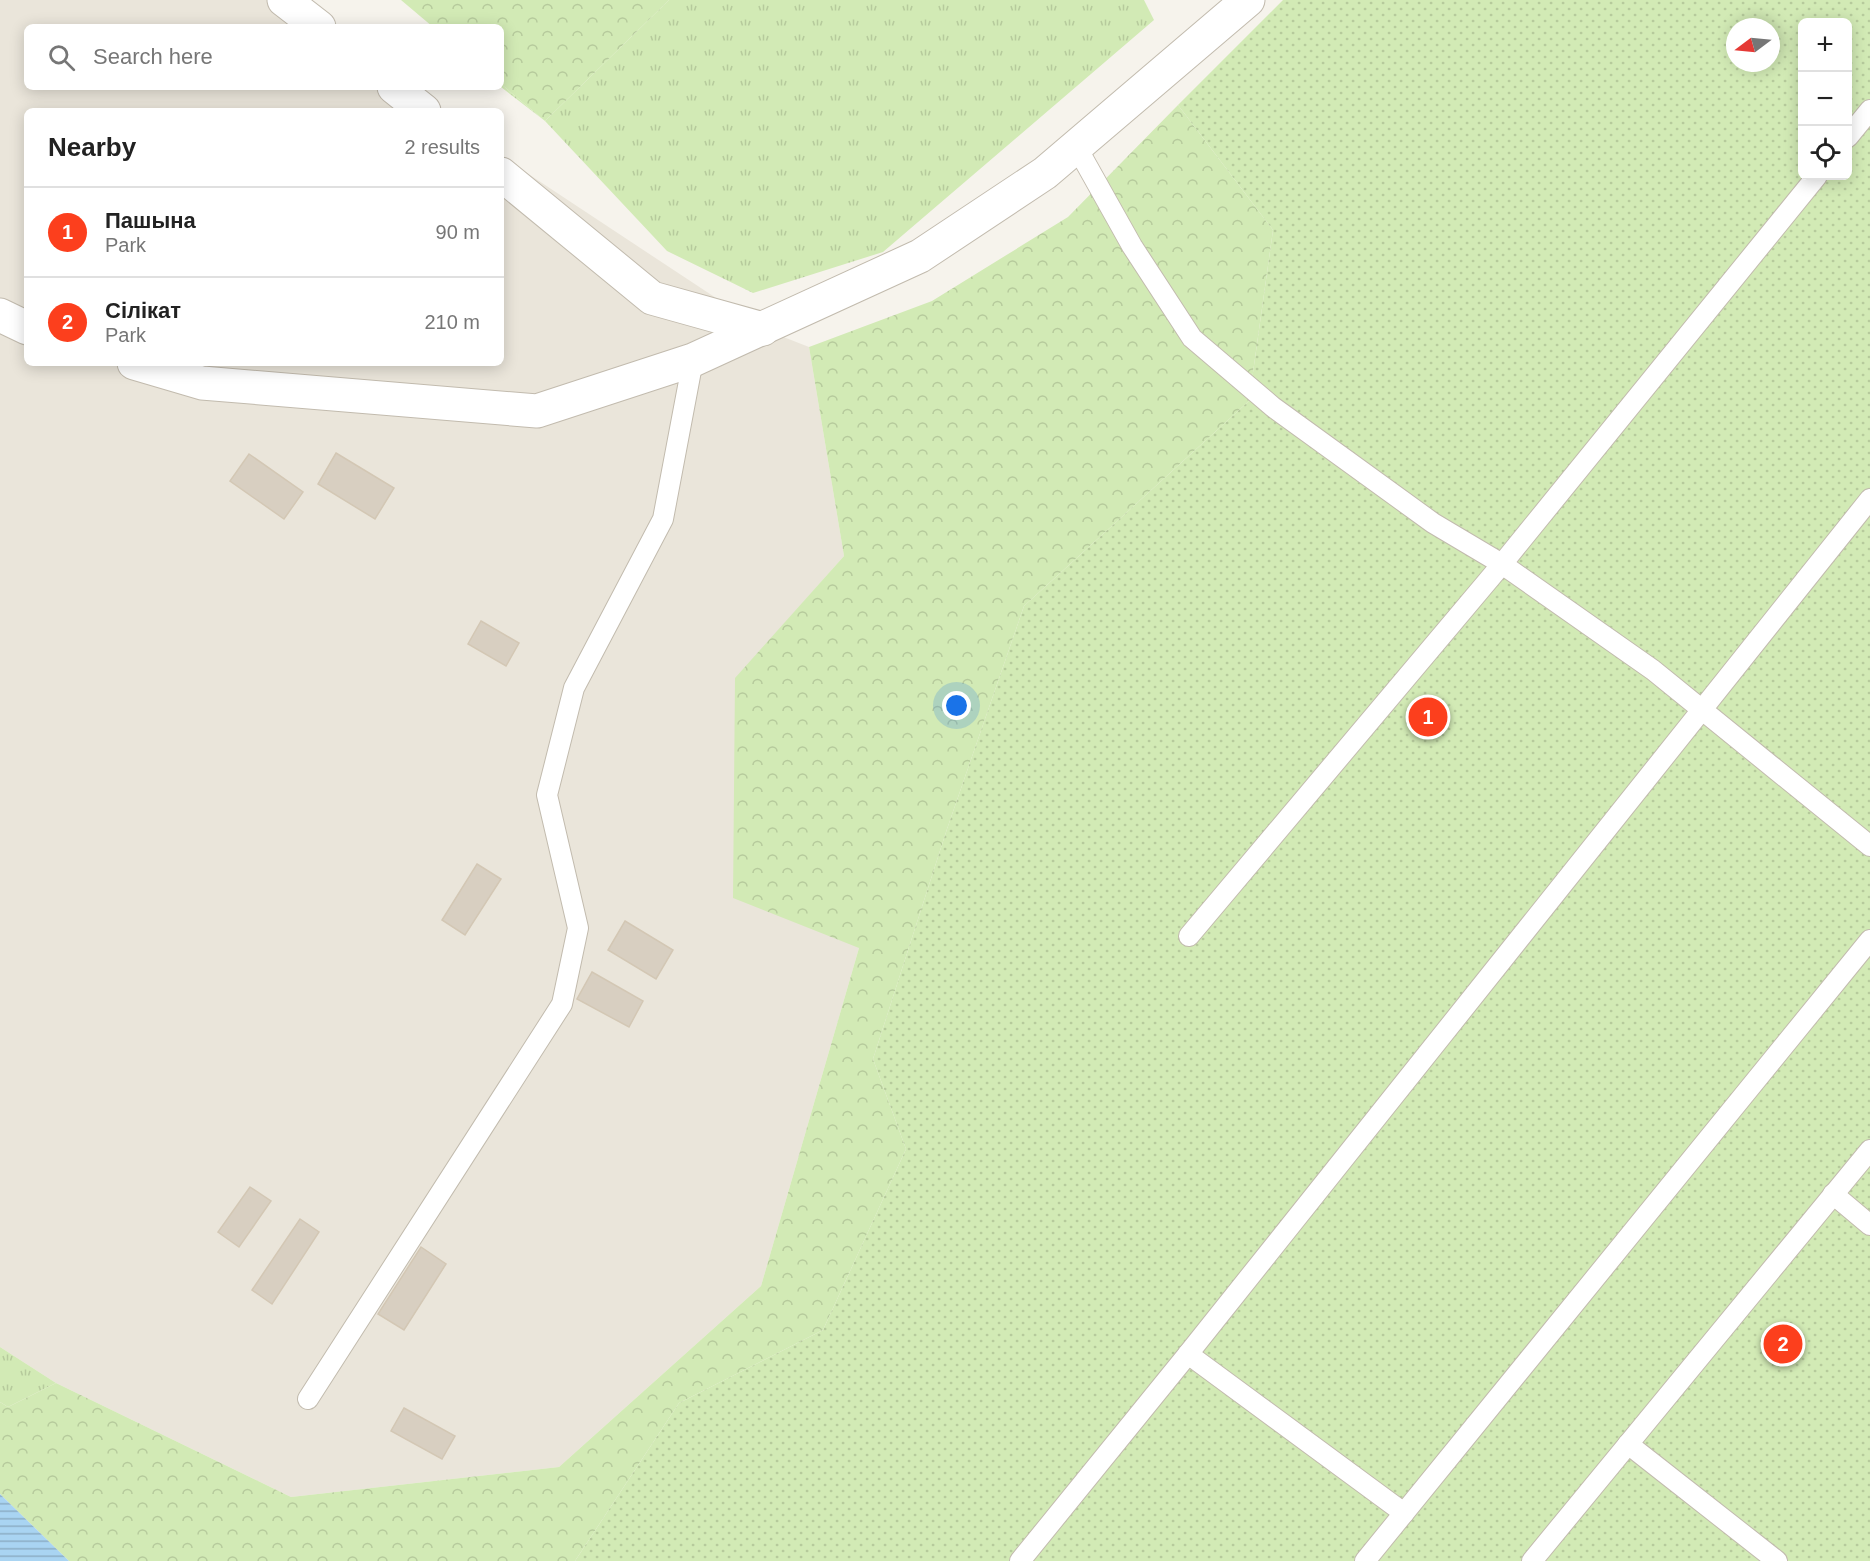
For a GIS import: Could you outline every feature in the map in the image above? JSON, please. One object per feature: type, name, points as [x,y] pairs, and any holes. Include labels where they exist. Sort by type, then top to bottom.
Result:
[{"type":"street","points":[[284,0],[315,24]]},
{"type":"street","points":[[144,366],[202,383],[537,411],[693,360],[920,256],[1045,173],[1248,0]]},
{"type":"street","points":[[398,90],[420,108]]},
{"type":"street","points":[[504,176],[652,298],[763,329]]},
{"type":"street","points":[[0,315],[24,327]]},
{"type":"lane","points":[[1852,132],[1870,110]]},
{"type":"lane","points":[[1076,146],[1132,246],[1192,338],[1273,407],[1433,524],[1502,564],[1653,670],[1870,846]]},
{"type":"lane","points":[[1189,936],[1502,564],[1813,180]]},
{"type":"lane","points":[[308,1399],[562,1004],[578,928],[547,795],[574,688],[663,519],[693,360]]},
{"type":"lane","points":[[1020,1561],[1188,1354],[1870,499]]},
{"type":"lane","points":[[1365,1561],[1716,1126],[1870,940]]},
{"type":"lane","points":[[1532,1561],[1870,1150]]},
{"type":"lane","points":[[1833,1194],[1870,1225]]},
{"type":"lane","points":[[1188,1354],[1404,1513]]},
{"type":"lane","points":[[1628,1444],[1777,1561]]},
{"type":"shaded area","points":[[0,0],[286,0],[315,24],[24,24],[24,90],[402,90],[428,108],[24,108],[24,366],[504,366],[504,158],[763,329],[809,347],[844,556],[736,678],[859,948],[761,1286],[559,1467],[291,1497],[56,1383],[0,1347]]},
{"type":"green space","points":[[401,0],[669,0],[545,121],[504,87],[504,24],[429,24]]},
{"type":"green space","points":[[669,0],[1144,0],[1154,20],[883,252],[753,293],[667,251],[545,121]]},
{"type":"green space","points":[[1283,0],[1870,0],[1870,1561],[575,1561],[679,1403],[823,1330],[906,1149],[873,1059],[947,829],[1024,606],[1249,401],[1273,230],[1178,105]]},
{"type":"green space","points":[[504,87],[545,121],[504,89]]},
{"type":"green space","points":[[1178,105],[1273,230],[1249,401],[1024,606],[947,829],[873,1059],[906,1149],[823,1330],[679,1403],[575,1561],[69,1561],[0,1494],[0,1402],[8,1407],[56,1383],[291,1497],[559,1467],[761,1286],[859,948],[733,898],[735,678],[844,556],[809,347],[932,301],[1068,217]]},
{"type":"green space","points":[[0,1347],[56,1383],[8,1407],[0,1402]]},
{"type":"water","points":[[0,1494],[69,1561],[0,1561]]},
{"type":"building","points":[[336,453],[394,488],[375,519],[318,484]]},
{"type":"building","points":[[249,454],[303,492],[284,519],[230,481]]},
{"type":"building","points":[[481,621],[519,643],[506,666],[468,644]]},
{"type":"building","points":[[477,864],[501,879],[465,935],[442,920]]},
{"type":"building","points":[[625,921],[673,950],[656,979],[608,950]]},
{"type":"building","points":[[592,972],[643,1001],[629,1027],[577,999]]},
{"type":"building","points":[[250,1187],[271,1201],[239,1247],[218,1232]]},
{"type":"building","points":[[300,1219],[319,1232],[272,1304],[252,1290]]},
{"type":"building","points":[[421,1247],[446,1264],[404,1330],[378,1314]]},
{"type":"building","points":[[404,1408],[455,1436],[442,1459],[391,1431]]},
{"type":"place","name":"Пашына","points":[[1428,717]]},
{"type":"place","name":"Сілікат","points":[[1783,1344]]}]
